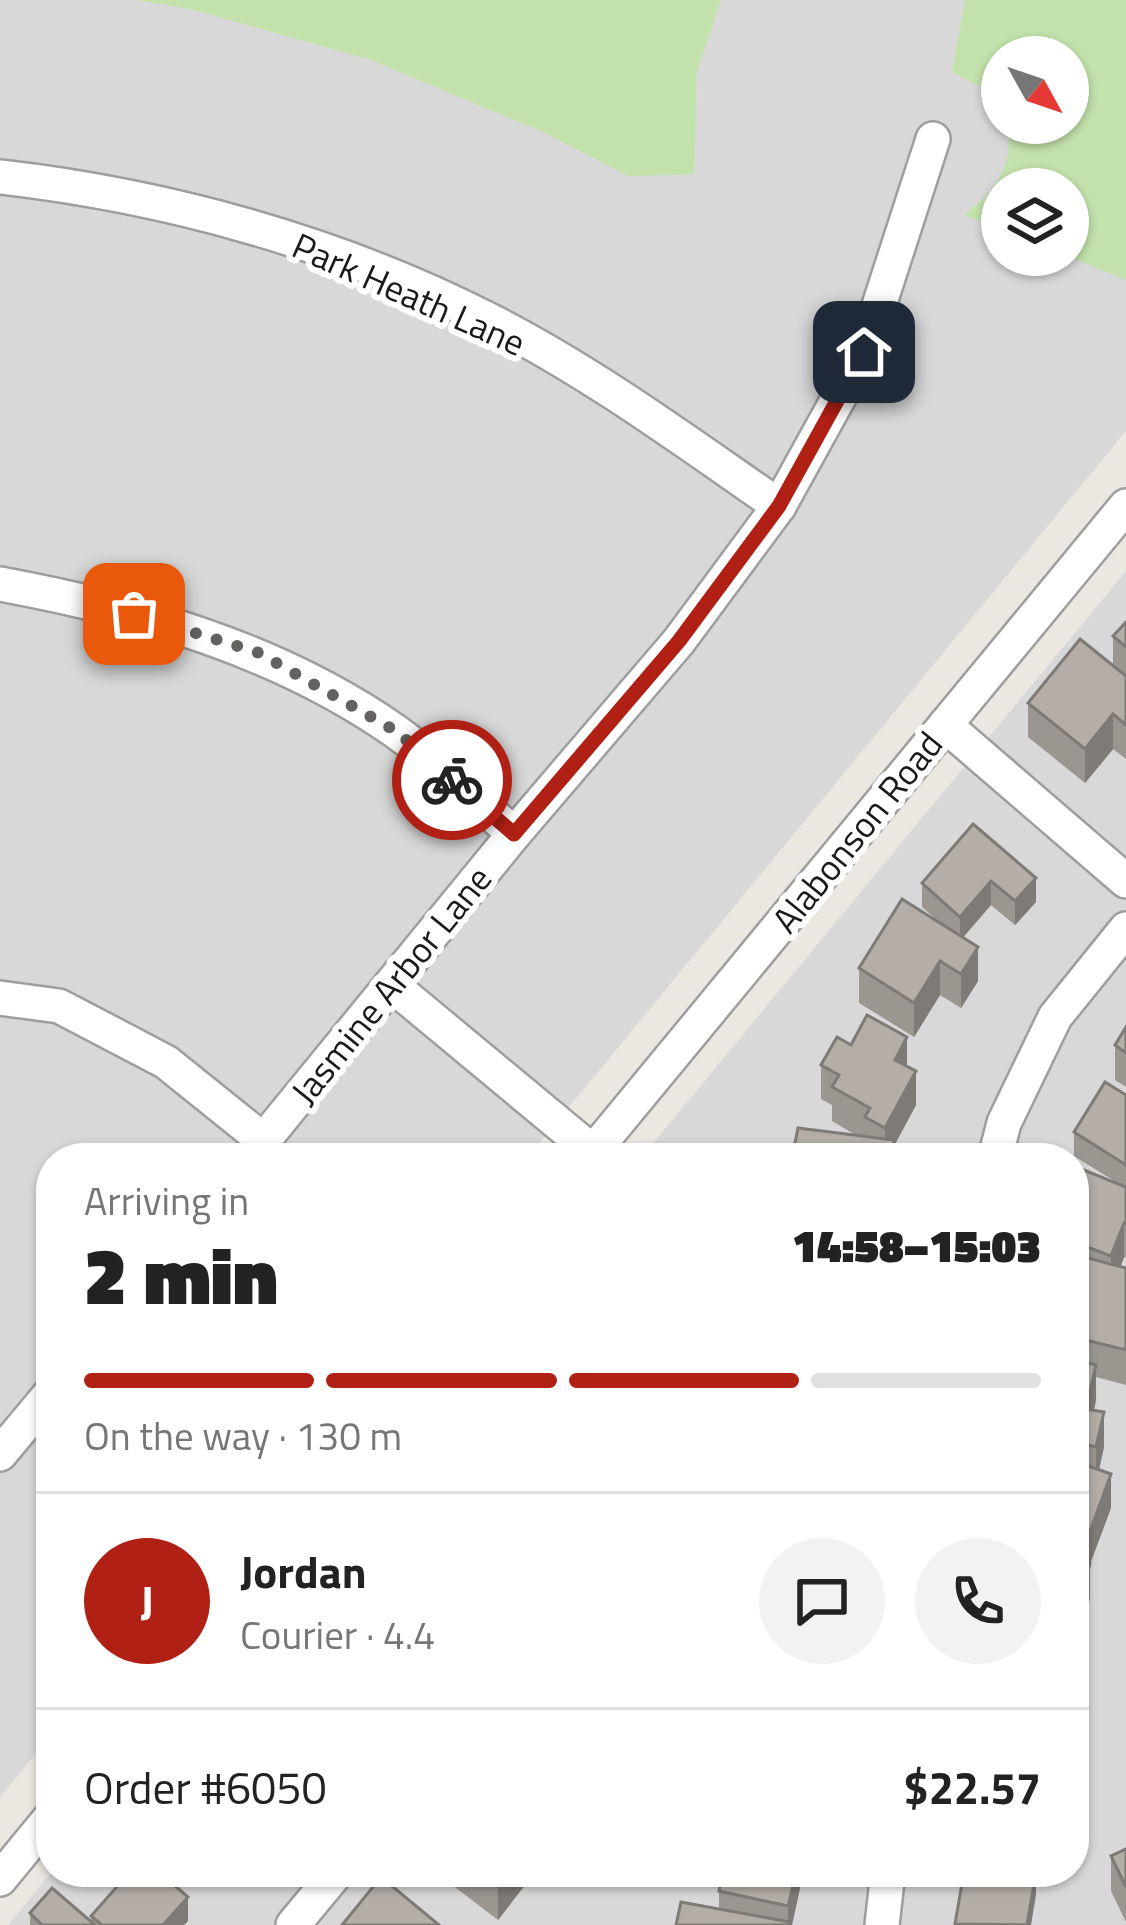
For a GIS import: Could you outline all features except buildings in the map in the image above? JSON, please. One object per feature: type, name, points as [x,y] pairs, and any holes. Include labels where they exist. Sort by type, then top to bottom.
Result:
[{"type":"street","name":"Jasmine Arbor Lane","points":[[261,1143],[679,641],[779,506],[864,352],[933,139]]},
{"type":"street","name":"Park Heath Lane","points":[[0,177],[202,215],[337,254],[488,320],[647,416],[779,506]]},
{"type":"street","name":"Alabonson Road","points":[[601,1143],[1126,506]]},
{"type":"street","points":[[0,584],[92,602],[257,652],[396,731],[514,834]]},
{"type":"street","points":[[945,725],[1126,881]]},
{"type":"street","points":[[999,1143],[1055,1017],[1126,929]]},
{"type":"street","points":[[393,986],[577,1143]]},
{"type":"street","points":[[0,998],[59,1006],[166,1062],[250,1143]]},
{"type":"street","points":[[0,1454],[36,1412]]},
{"type":"street","points":[[0,1879],[36,1835]]},
{"type":"street","points":[[293,1925],[325,1887]]},
{"type":"street","points":[[882,1925],[886,1887]]},
{"type":"shaded area","points":[[0,0],[138,0],[194,10],[371,60],[543,132],[628,176],[694,173],[697,72],[721,0],[965,0],[952,72],[981,88],[981,144],[1010,144],[1006,168],[981,168],[981,202],[965,215],[981,221],[981,276],[1089,276],[1089,264],[1126,279],[1126,431],[539,1143],[36,1143],[36,1753],[0,1797]]},
{"type":"shaded area","points":[[1126,571],[1126,1925],[8,1925],[40,1887],[1089,1887],[1089,1143],[653,1143]]},
{"type":"green space","points":[[138,0],[721,0],[697,72],[694,174],[628,176],[543,132],[371,60],[194,10]]},
{"type":"green space","points":[[965,0],[1126,0],[1126,280],[1089,265],[1089,168],[1004,168],[1009,144],[1089,144],[1089,36],[981,36],[981,88],[952,72]]},
{"type":"green space","points":[[981,200],[981,222],[964,215]]},
{"type":"way so far","points":[[134,614],[257,652],[396,731],[452,780]]},
{"type":"route","points":[[452,780],[514,834],[679,641],[779,506],[864,352]]}]
